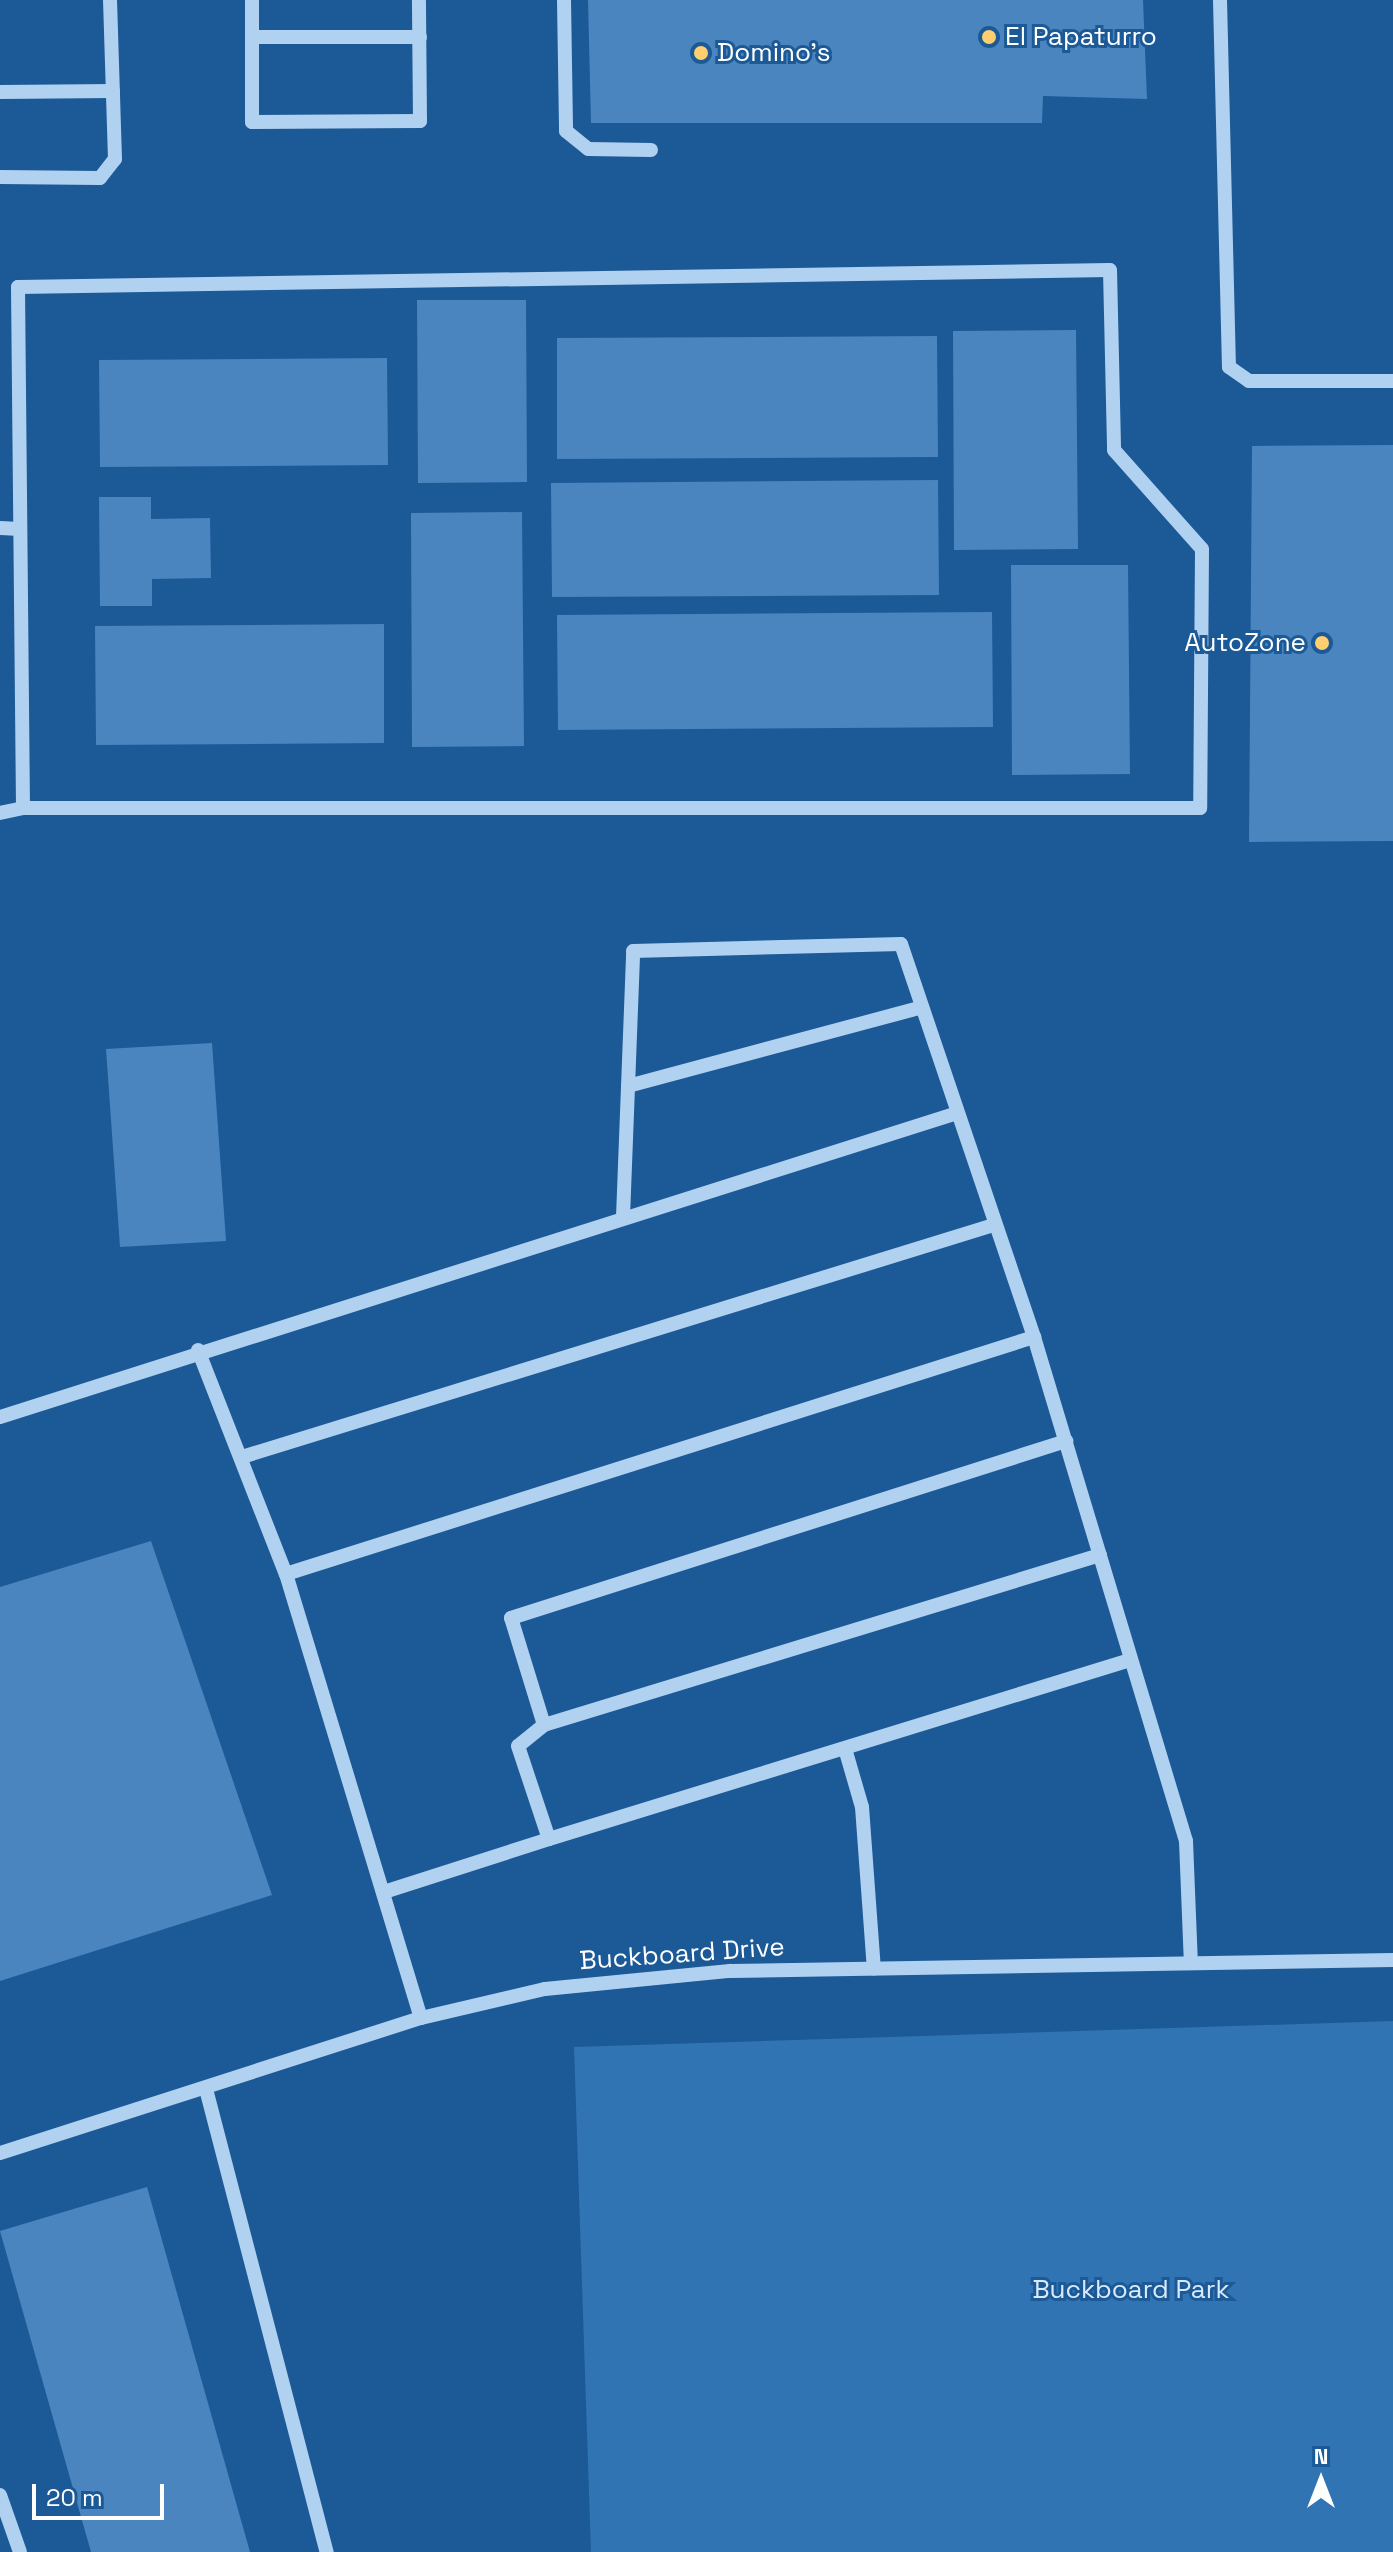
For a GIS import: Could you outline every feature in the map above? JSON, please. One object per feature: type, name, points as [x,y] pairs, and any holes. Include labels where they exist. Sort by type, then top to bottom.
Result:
[{"type":"street","points":[[0,177],[100,178],[115,159],[110,0]]},
{"type":"street","points":[[252,0],[252,122],[420,121],[419,0]]},
{"type":"street","points":[[564,0],[566,131],[588,149],[651,150]]},
{"type":"street","points":[[1220,0],[1229,367],[1249,381],[1393,381]]},
{"type":"street","points":[[252,37],[420,37]]},
{"type":"street","points":[[0,92],[113,91]]},
{"type":"street","points":[[0,813],[23,808],[1200,808],[1202,549],[1114,450],[1110,270],[18,287],[23,808]]},
{"type":"street","points":[[0,528],[20,529]]},
{"type":"street","points":[[623,1217],[633,951],[901,944],[1034,1337],[1186,1841],[1191,1963]]},
{"type":"street","points":[[628,1086],[922,1007]]},
{"type":"street","points":[[0,1417],[198,1350],[957,1113]]},
{"type":"street","points":[[242,1457],[994,1225]]},
{"type":"street","points":[[286,1574],[1034,1337]]},
{"type":"street","points":[[198,1350],[286,1574],[421,2018]]},
{"type":"street","points":[[544,1725],[511,1618],[1066,1441]]},
{"type":"street","points":[[549,1839],[518,1746],[544,1725],[1100,1555]]},
{"type":"street","points":[[384,1892],[549,1839],[846,1752],[1130,1660]]},
{"type":"street","points":[[846,1752],[862,1807],[874,1969]]},
{"type":"street","name":"Buckboard Drive","points":[[0,2153],[421,2018],[545,1989],[730,1971],[1393,1960]]},
{"type":"street","points":[[206,2089],[327,2552]]},
{"type":"street","points":[[0,2495],[20,2552]]},
{"type":"green space","name":"Buckboard Park","points":[[1393,2021],[1393,2552],[591,2552],[574,2047]]},
{"type":"building","points":[[588,0],[1143,0],[1147,99],[1043,96],[1042,123],[591,123]]},
{"type":"building","points":[[417,300],[526,300],[527,482],[418,483]]},
{"type":"building","points":[[1076,330],[1078,549],[954,550],[953,331]]},
{"type":"building","points":[[937,336],[938,457],[557,459],[557,338]]},
{"type":"building","points":[[387,358],[388,465],[100,467],[99,360]]},
{"type":"building","name":"AutoZone","points":[[1393,445],[1393,841],[1249,842],[1252,446]]},
{"type":"building","points":[[938,480],[939,595],[552,597],[551,483]]},
{"type":"building","points":[[99,497],[151,497],[151,519],[210,518],[211,578],[152,579],[152,606],[100,606]]},
{"type":"building","points":[[522,512],[524,746],[412,747],[411,513]]},
{"type":"building","points":[[1011,565],[1128,565],[1130,774],[1012,775]]},
{"type":"building","points":[[992,612],[993,727],[558,730],[557,615]]},
{"type":"building","points":[[384,624],[384,743],[96,745],[95,626]]},
{"type":"building","points":[[212,1043],[226,1241],[120,1247],[106,1049]]},
{"type":"building","points":[[151,1541],[272,1895],[0,1981],[0,1587]]},
{"type":"building","points":[[147,2187],[250,2552],[91,2552],[0,2231]]},
{"type":"place","name":"El Papaturro","points":[[989,37]]},
{"type":"place","name":"Domino's","points":[[701,53]]},
{"type":"place","name":"AutoZone","points":[[1322,643]]}]
